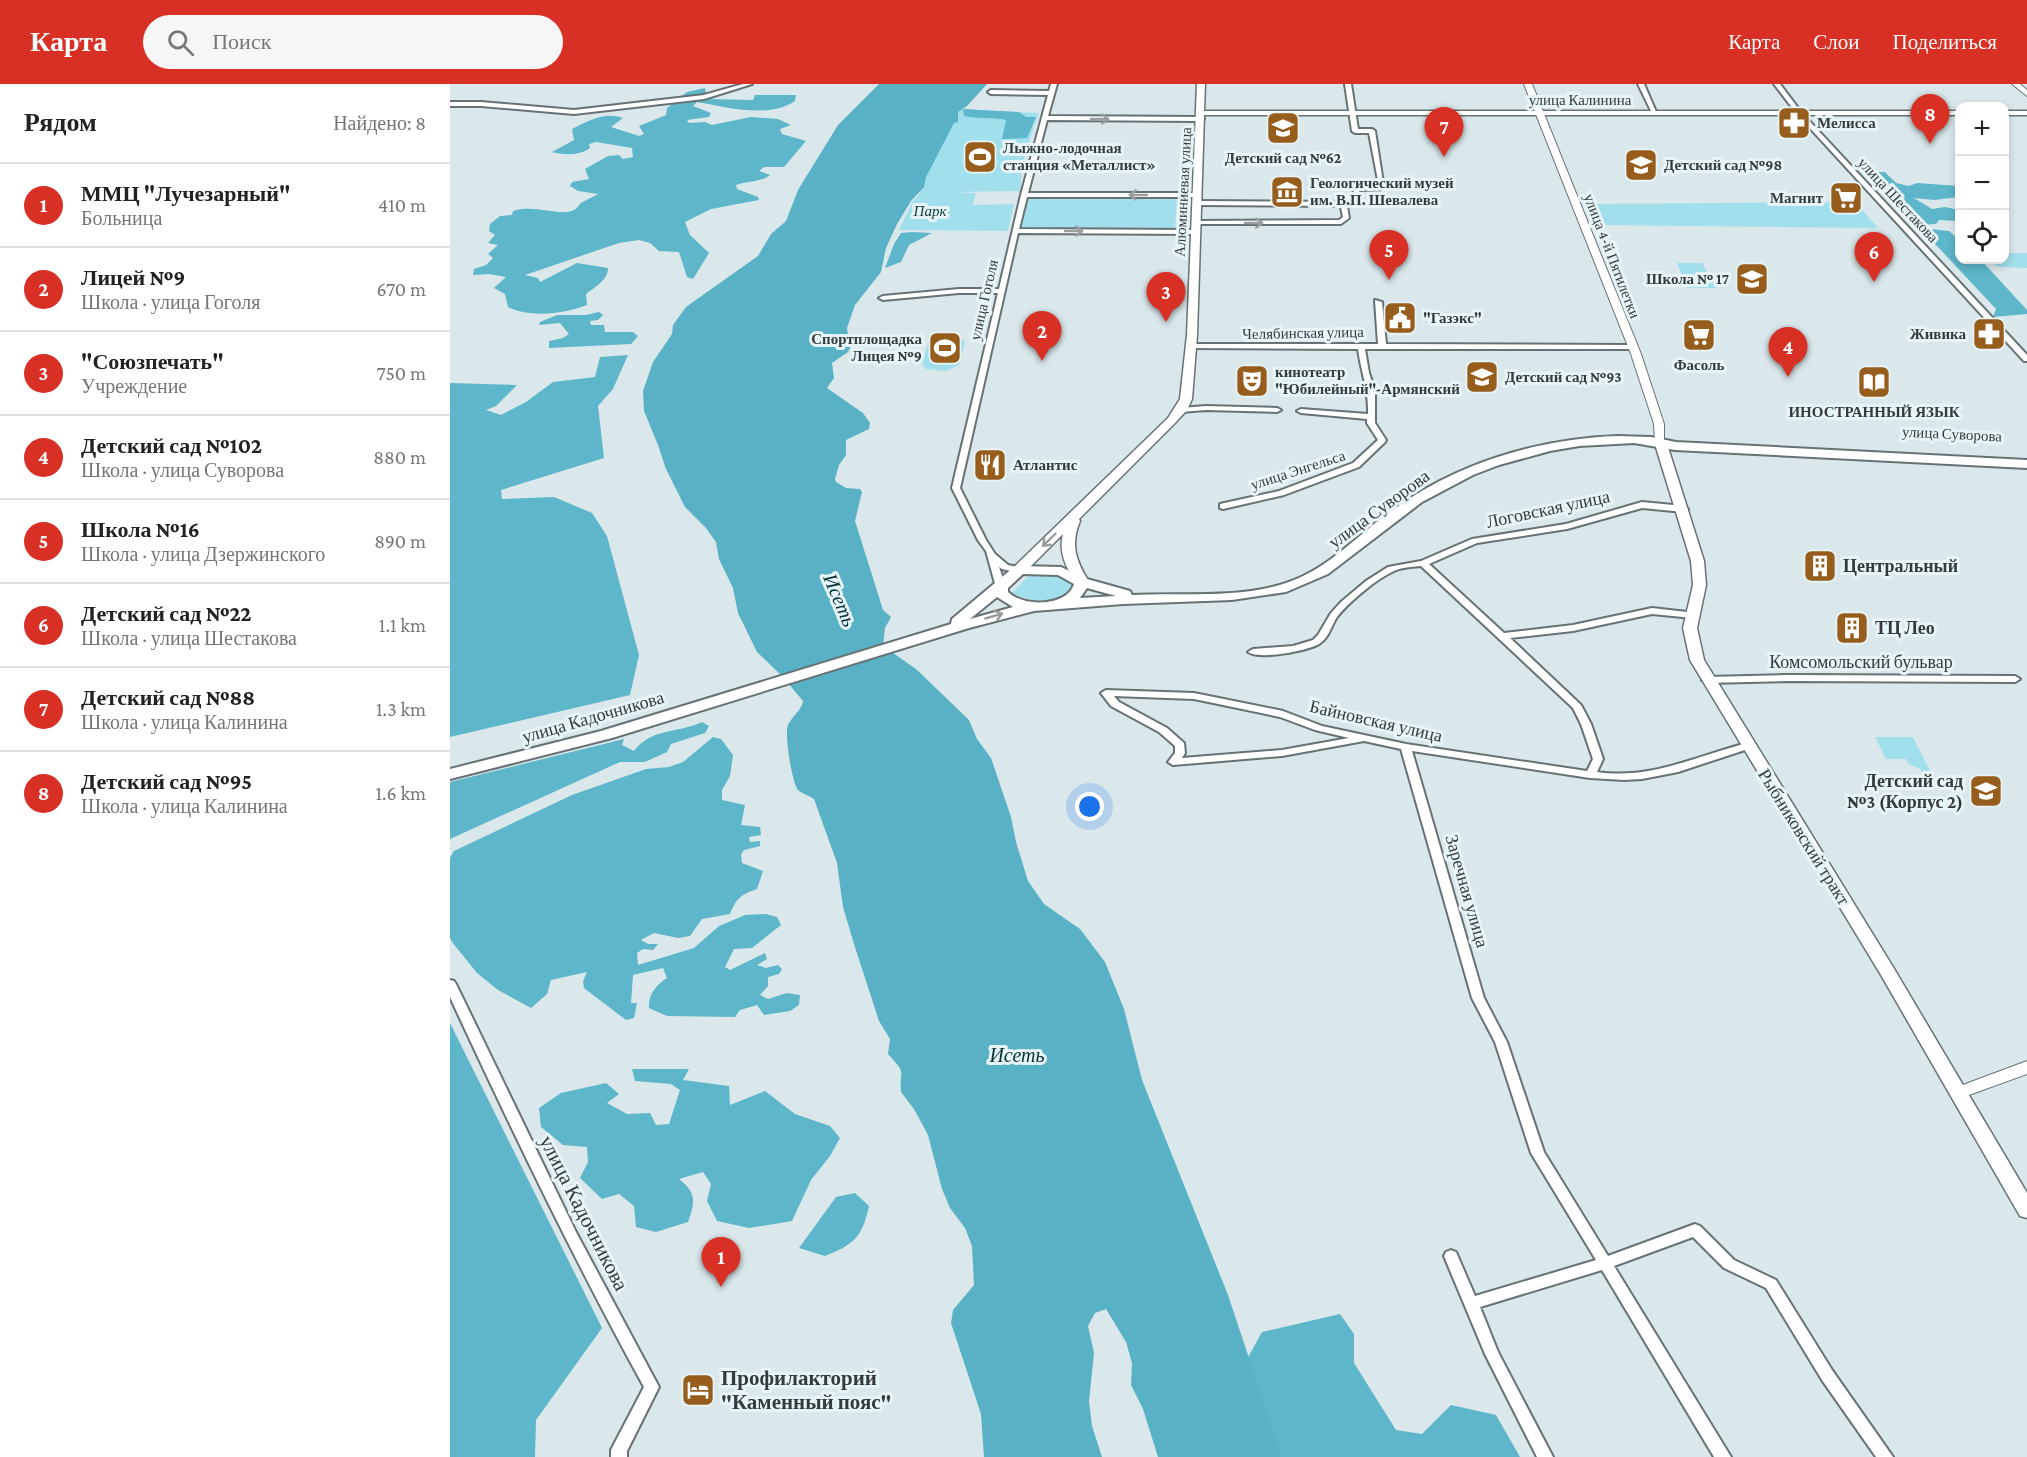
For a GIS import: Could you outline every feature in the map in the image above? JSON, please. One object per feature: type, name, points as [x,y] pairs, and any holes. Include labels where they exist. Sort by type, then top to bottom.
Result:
[{"type":"main road","name":"Алюминиевая улица","points":[[1184,404],[1191,346],[1201,84]]},
{"type":"main road","name":"улица Калинина","points":[[1201,116],[1352,113],[1955,113]]},
{"type":"main road","points":[[2009,113],[2027,113]]},
{"type":"main road","points":[[916,640],[966,617],[1080,511],[1184,404]]},
{"type":"main road","name":"улица Суворова","points":[[1660,441],[1670,437],[2027,454]]},
{"type":"main road","name":"улица Суворова","points":[[1155,598],[1258,593],[1305,581],[1328,568],[1374,530],[1415,501],[1456,478],[1500,459],[1576,442],[1660,441],[1676,447],[2027,464]]},
{"type":"main road","name":"Рыбниковский тракт","points":[[1660,441],[1664,460],[1684,509],[1701,581],[1690,622],[1691,643],[1707,680],[1887,971],[2027,1210]]},
{"type":"main road","points":[[1080,511],[1067,538],[1067,548],[1069,560],[1082,582]]},
{"type":"main road","points":[[1018,570],[1053,570],[1067,573],[1082,582],[1110,591],[1155,598]]},
{"type":"main road","points":[[916,640],[1005,613],[1073,597],[1078,593],[1082,582]]},
{"type":"main road","points":[[1000,587],[1004,597],[1012,602],[1046,604],[1155,598]]},
{"type":"main road","name":"улица Кадочникова","points":[[450,774],[576,743],[916,640]]},
{"type":"street","points":[[450,104],[481,104],[574,112],[704,97],[749,84]]},
{"type":"street","name":"улица Гоголя","points":[[1000,587],[990,551],[956,488],[1015,231],[1054,84]]},
{"type":"street","points":[[1024,195],[1359,204],[1355,188],[1382,188],[1372,131],[1355,131],[1348,84]]},
{"type":"street","name":"улица 4-й Пятилетки","points":[[1528,84],[1631,347],[1636,354],[1659,424],[1660,441]]},
{"type":"street","points":[[1641,84],[1655,113]]},
{"type":"street","name":"улица Шестакова","points":[[1777,84],[1799,113],[2027,358]]},
{"type":"street","points":[[2016,84],[2027,94]]},
{"type":"street","points":[[991,92],[1050,93]]},
{"type":"street","name":"улица Калинина","points":[[1044,118],[1201,116]]},
{"type":"street","points":[[1015,231],[1341,222],[1346,218],[1344,206],[1340,204]]},
{"type":"street","points":[[883,298],[959,291],[1001,291]]},
{"type":"street","points":[[1378,302],[1382,345]]},
{"type":"street","points":[[1301,411],[1371,417],[1373,413],[1371,395],[1361,345]]},
{"type":"street","name":"Челябинская улица","points":[[1191,346],[1631,347]]},
{"type":"street","points":[[1184,404],[1206,408],[1277,410]]},
{"type":"street","points":[[1184,404],[1206,408]]},
{"type":"street","name":"улица Энгельса","points":[[1223,506],[1281,493],[1356,465],[1382,440],[1371,423],[1371,417]]},
{"type":"street","name":"Логовская улица","points":[[1253,652],[1295,649],[1317,641],[1322,637],[1328,623],[1339,609],[1379,577],[1401,566],[1423,563],[1475,542],[1567,526],[1642,505],[1684,509]]},
{"type":"street","points":[[990,551],[1005,567],[1018,570]]},
{"type":"street","points":[[1423,563],[1577,707],[1598,759],[1590,775]]},
{"type":"street","points":[[1501,636],[1573,628],[1652,611],[1693,615]]},
{"type":"street","name":"Комсомольский бульвар","points":[[1707,680],[2015,679]]},
{"type":"street","name":"Байновская улица","points":[[1364,738],[1282,753],[1173,762],[1180,753],[1180,745],[1163,730],[1115,704],[1106,693],[1194,696],[1283,714],[1319,728],[1406,747],[1590,775],[1625,778],[1647,776],[1747,746]]},
{"type":"street","name":"Заречная улица","points":[[1406,747],[1478,998],[1501,1042],[1538,1153],[1723,1457]]},
{"type":"street","name":"улица Кадочникова","points":[[450,984],[534,1164],[601,1297],[652,1387],[619,1450],[619,1457]]},
{"type":"street","points":[[1958,1093],[2027,1067]]},
{"type":"street","points":[[1470,1304],[1605,1263],[1695,1230],[1729,1264],[1771,1284],[1827,1375],[1885,1457]]},
{"type":"street","points":[[1451,1256],[1492,1354],[1545,1457]]},
{"type":"green space","name":"Лыжно-лодочная станция «Металлист»","points":[[955,109],[1039,113],[1023,162],[1021,191],[950,192],[976,193],[973,205],[1014,204],[1008,231],[899,230],[913,201],[921,192],[918,192]]},
{"type":"green space","points":[[1028,197],[1177,197],[1175,230],[1021,230]]},
{"type":"green space","points":[[1855,202],[1878,228],[1599,225],[1591,204]]},
{"type":"green space","points":[[2009,253],[2027,253],[2027,268],[1999,267],[1993,264],[2009,264]]},
{"type":"green space","points":[[1677,263],[1702,263],[1717,288],[1687,288]]},
{"type":"green space","name":"Спортплощадка Лицея №9","points":[[944,337],[957,337],[965,342],[959,365],[946,371],[926,369],[922,364],[928,343]]},
{"type":"green space","points":[[1038,574],[1065,579],[1072,586],[1071,591],[1058,598],[1042,601],[1026,599],[1012,593],[1027,577]]},
{"type":"green space","points":[[1875,737],[1913,737],[1936,783],[1928,783],[1920,769],[1908,764],[1906,759],[1886,759]]},
{"type":"shaded area","points":[[705,88],[707,99],[753,100],[755,95],[796,95],[795,101],[784,106],[760,111],[697,102],[693,106],[711,113],[709,117],[687,120],[689,123],[705,122],[712,125],[751,117],[778,119],[791,125],[780,129],[782,134],[806,141],[784,167],[764,167],[759,171],[770,175],[767,177],[736,185],[737,189],[758,197],[759,200],[711,209],[685,222],[690,235],[709,253],[693,279],[687,277],[679,252],[659,251],[650,243],[639,240],[619,243],[525,275],[538,278],[540,282],[577,263],[608,268],[603,280],[586,294],[587,305],[568,311],[537,314],[508,307],[505,294],[494,288],[506,277],[489,274],[473,275],[474,269],[486,265],[493,258],[488,254],[498,245],[488,243],[495,235],[489,231],[490,224],[500,216],[512,215],[513,211],[521,209],[562,212],[574,210],[581,203],[598,194],[578,191],[570,186],[572,182],[589,179],[585,169],[608,156],[619,155],[623,159],[633,157],[632,148],[596,142],[589,144],[590,148],[586,151],[576,154],[552,152],[574,140],[572,129],[603,116],[617,116],[623,118],[611,127],[639,136],[644,134],[639,126],[666,115],[667,108],[687,92]]},
{"type":"shaded area","points":[[963,109],[1019,112],[1026,117],[1036,117],[1027,138],[1002,139],[1006,120],[964,116]]},
{"type":"shaded area","points":[[1868,172],[1885,172],[1896,183],[1909,186],[1917,183],[1955,186],[1955,197],[1934,200],[1914,198],[1932,209],[1945,207],[1955,209],[1955,221],[1939,220],[1936,224],[1919,225],[1911,222]]},
{"type":"shaded area","points":[[1931,229],[1949,231],[1955,236],[1955,264],[1985,264],[2027,310],[2027,314],[1993,317],[1996,309],[1923,231]]},
{"type":"shaded area","points":[[901,233],[932,233],[909,245],[901,262],[885,268]]},
{"type":"shaded area","points":[[599,312],[603,315],[598,320],[590,321],[591,325],[604,325],[605,332],[633,332],[638,336],[631,344],[549,348],[549,341],[569,334],[560,323],[539,325],[540,322],[557,315],[586,315]]},
{"type":"shaded area","points":[[628,355],[613,389],[598,406],[604,458],[501,490],[502,499],[554,497],[592,513],[607,536],[639,655],[630,695],[450,737],[450,383],[517,385],[496,406],[486,410],[501,415],[526,402],[553,382],[595,377],[600,357]]},
{"type":"shaded area","points":[[702,722],[709,726],[705,733],[671,744],[667,752],[645,762],[620,762],[450,839],[450,782],[624,739],[622,745],[634,751],[649,738]]},
{"type":"shaded area","points":[[713,737],[721,739],[733,755],[730,776],[722,790],[722,800],[745,805],[741,825],[760,827],[761,835],[749,837],[750,842],[760,841],[760,846],[744,850],[741,854],[742,863],[763,871],[757,889],[740,898],[734,904],[730,914],[702,919],[690,936],[678,938],[654,933],[641,940],[648,944],[658,944],[653,950],[643,949],[637,953],[638,965],[694,948],[719,926],[745,915],[766,914],[777,917],[781,925],[752,948],[734,949],[725,967],[730,970],[765,953],[767,959],[757,965],[766,968],[778,965],[782,969],[779,974],[768,977],[768,986],[760,995],[768,999],[787,993],[800,995],[799,1005],[790,1011],[764,1015],[757,1005],[740,1010],[735,1017],[667,1016],[649,1008],[654,991],[667,978],[663,968],[633,975],[631,1003],[637,1003],[634,1018],[626,1020],[584,988],[583,981],[587,972],[551,980],[547,994],[531,1008],[498,990],[477,973],[450,938],[450,858],[454,851],[572,795],[646,769],[669,767],[683,762]]},
{"type":"shaded area","points":[[450,1023],[602,1328],[536,1420],[535,1457],[450,1457]]},
{"type":"shaded area","points":[[632,1069],[689,1069],[683,1080],[729,1086],[730,1105],[765,1091],[795,1114],[830,1126],[840,1138],[830,1156],[811,1180],[792,1221],[749,1228],[717,1221],[707,1201],[711,1184],[703,1172],[679,1179],[692,1193],[693,1203],[688,1222],[656,1232],[636,1227],[634,1206],[619,1194],[602,1199],[580,1178],[588,1162],[587,1147],[563,1145],[541,1127],[539,1108],[561,1093],[606,1083],[619,1094],[607,1103],[627,1114],[650,1113],[656,1125],[669,1124],[680,1090],[671,1084],[635,1081]]},
{"type":"shaded area","points":[[855,1193],[869,1206],[860,1233],[850,1243],[825,1256],[799,1248],[836,1197]]},
{"type":"shaded area","points":[[1340,1314],[1354,1334],[1354,1363],[1396,1430],[1422,1434],[1451,1405],[1496,1415],[1520,1457],[1282,1457],[1247,1359],[1262,1332]]},
{"type":"water","name":"Исеть","points":[[879,84],[987,84],[967,106],[958,112],[958,122],[954,123],[926,177],[924,187],[911,201],[897,224],[886,248],[881,272],[855,305],[847,328],[850,348],[832,363],[834,378],[827,388],[863,413],[870,423],[869,429],[846,440],[846,455],[839,465],[835,479],[846,488],[860,489],[862,492],[855,521],[883,610],[891,617],[885,628],[883,646],[916,669],[969,720],[977,739],[991,758],[1011,817],[1028,881],[1044,904],[1080,929],[1105,962],[1124,1009],[1142,1080],[1228,1295],[1282,1457],[1158,1457],[1143,1409],[1131,1385],[1132,1363],[1126,1342],[1106,1309],[1095,1313],[1088,1326],[1094,1353],[1089,1401],[1092,1426],[1102,1457],[984,1457],[981,1414],[951,1323],[953,1310],[974,1285],[972,1246],[965,1228],[950,1208],[942,1189],[928,1135],[914,1109],[901,1092],[901,1072],[888,1054],[890,1039],[879,1021],[854,944],[843,907],[837,863],[814,799],[798,790],[793,778],[787,730],[803,701],[783,677],[757,652],[738,613],[733,588],[719,559],[716,542],[685,507],[666,469],[644,411],[643,391],[653,362],[672,334],[673,325],[686,307],[758,256],[771,234],[786,221],[798,190],[838,125]]},
{"type":"place","name":"Мелисса","points":[[1794,123]]},
{"type":"place","name":"Детский сад №62","points":[[1283,128]]},
{"type":"place","name":"Детский сад №95","points":[[1930,144]]},
{"type":"place","name":"Лыжно-лодочная станция «Металлист»","points":[[980,157]]},
{"type":"place","name":"Детский сад №88","points":[[1444,157]]},
{"type":"place","name":"Детский сад №98","points":[[1641,165]]},
{"type":"place","name":"Геологический музей им. В.П. Шевалева","points":[[1287,192]]},
{"type":"place","name":"Магнит","points":[[1846,198]]},
{"type":"place","name":"Школа № 17","points":[[1752,279]]},
{"type":"place","name":"Школа №16","points":[[1389,280]]},
{"type":"place","name":"Детский сад №22","points":[[1874,282]]},
{"type":"place","name":"\"Газэкс\"","points":[[1400,318]]},
{"type":"place","name":"\"Союзпечать\"","points":[[1166,322]]},
{"type":"place","name":"Живика","points":[[1989,334]]},
{"type":"place","name":"Фасоль","points":[[1699,335]]},
{"type":"place","name":"Спортплощадка Лицея №9","points":[[945,348]]},
{"type":"place","name":"Лицей №9","points":[[1042,361]]},
{"type":"place","name":"Детский сад №93","points":[[1482,377]]},
{"type":"place","name":"Детский сад №102","points":[[1788,377]]},
{"type":"place","name":"кинотеатр \"Юбилейный\"-Армянский","points":[[1252,381]]},
{"type":"place","name":"ИНОСТРАННЫЙ ЯЗЫК","points":[[1874,382]]},
{"type":"place","name":"Атлантис","points":[[990,465]]},
{"type":"place","name":"Центральный","points":[[1820,566]]},
{"type":"place","name":"ТЦ Лео","points":[[1852,628]]},
{"type":"place","name":"Детский сад №3 (Корпус 2)","points":[[1986,791]]},
{"type":"place","name":"ММЦ \"Лучезарный\"","points":[[721,1287]]},
{"type":"place","name":"Профилакторий \"Каменный пояс\"","points":[[698,1390]]},
{"type":"park label","name":"Парк","points":[[930,211]]}]
